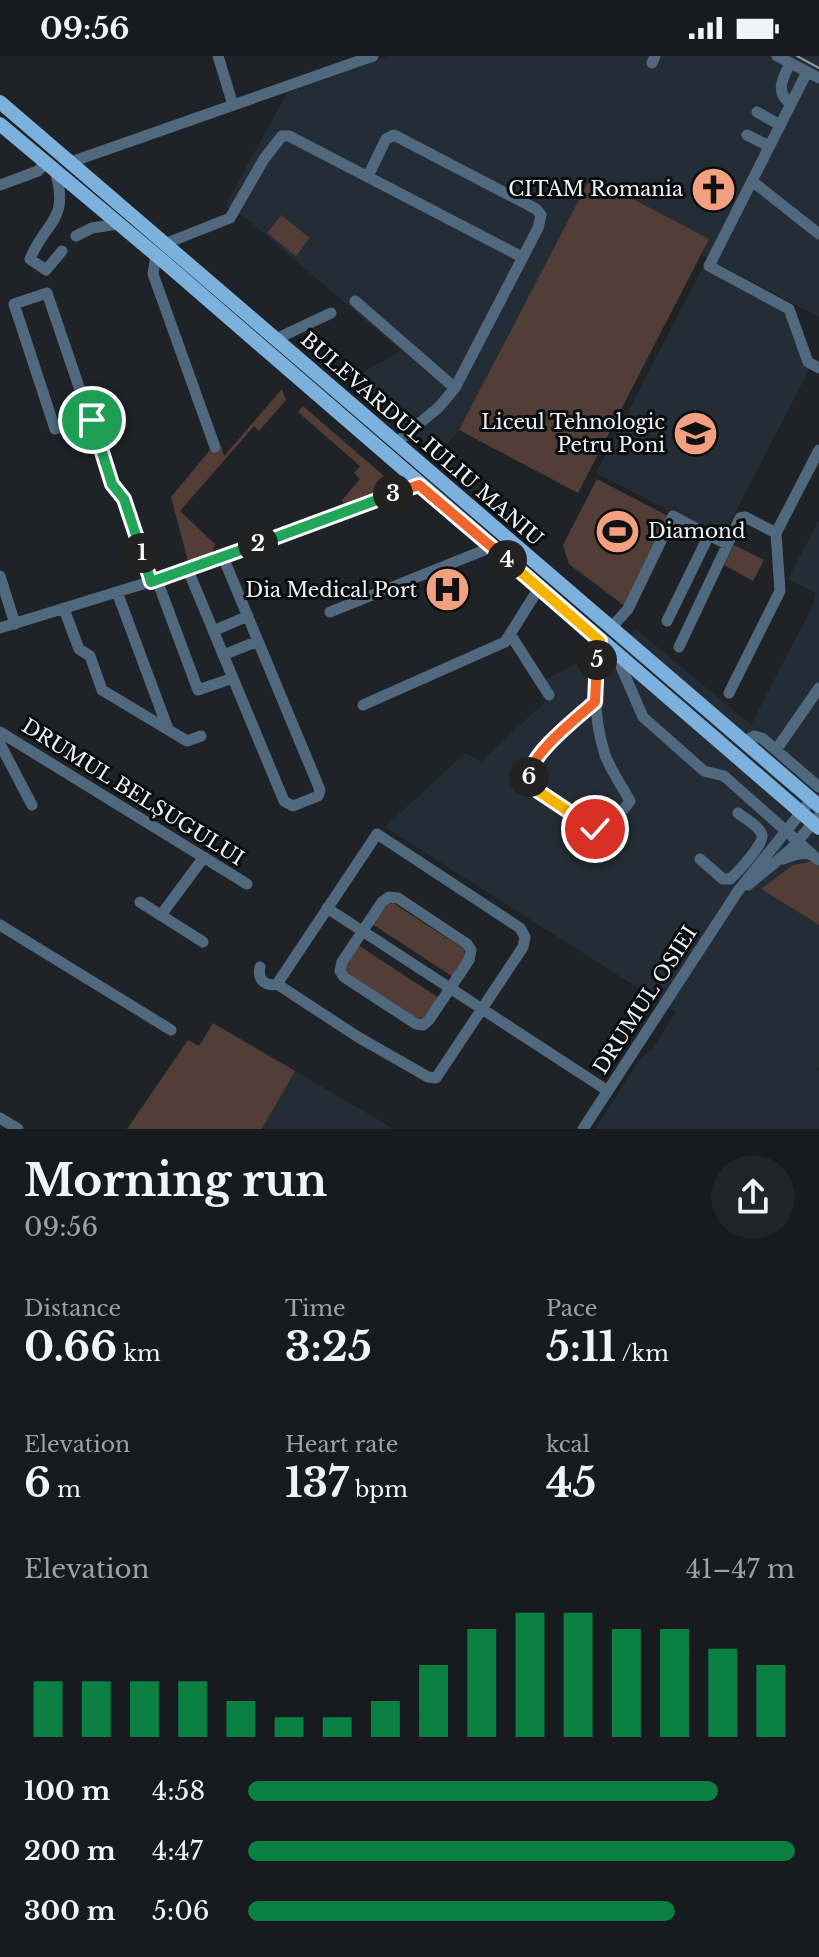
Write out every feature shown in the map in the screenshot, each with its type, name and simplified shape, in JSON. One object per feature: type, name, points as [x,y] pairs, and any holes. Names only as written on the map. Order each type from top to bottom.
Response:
[{"type":"main road","name":"BULEVARDUL IULIU MANIU","points":[[0,102],[744,742],[816,798]]},
{"type":"main road","name":"BULEVARDUL IULIU MANIU","points":[[0,124],[800,812],[817,822]]},
{"type":"main road","points":[[50,166],[56,149]]},
{"type":"main road","points":[[156,255],[167,243]]},
{"type":"main road","points":[[385,455],[396,443]]},
{"type":"main road","points":[[600,641],[611,628]]},
{"type":"street","points":[[218,56],[233,105]]},
{"type":"street","points":[[71,162],[373,56]]},
{"type":"street","points":[[777,56],[799,64],[819,78]]},
{"type":"street","points":[[799,64],[791,104],[709,266],[789,309],[808,362],[819,368]]},
{"type":"street","points":[[791,104],[780,89],[799,64]]},
{"type":"street","points":[[757,112],[780,125]]},
{"type":"street","points":[[368,176],[386,139],[394,135],[536,209],[541,215],[538,228],[455,388],[439,407],[396,443]]},
{"type":"street","points":[[747,135],[769,146]]},
{"type":"street","points":[[167,243],[226,221],[234,214],[264,159],[282,136],[289,136],[522,257]]},
{"type":"street","points":[[3,181],[50,166],[60,193],[60,208],[30,259],[46,270],[62,251]]},
{"type":"street","points":[[752,181],[819,234]]},
{"type":"street","points":[[76,236],[92,228],[118,224]]},
{"type":"street","points":[[156,255],[153,274],[215,447]]},
{"type":"street","points":[[90,417],[55,429],[14,304],[47,293],[90,417],[112,484],[124,499],[198,690],[233,678]]},
{"type":"street","points":[[355,301],[455,388]]},
{"type":"street","points":[[276,339],[331,313]]},
{"type":"street","points":[[729,693],[780,591],[776,533],[819,450]]},
{"type":"street","points":[[0,628],[188,570],[419,485]]},
{"type":"street","points":[[611,628],[628,609],[673,516],[726,544]]},
{"type":"street","points":[[679,647],[726,551],[726,544],[742,517],[776,533]]},
{"type":"street","points":[[667,621],[709,535]]},
{"type":"street","points":[[330,612],[492,547]]},
{"type":"street","points":[[188,570],[284,801],[293,806],[318,796],[320,790],[223,557]]},
{"type":"street","points":[[0,576],[15,624]]},
{"type":"street","points":[[363,705],[505,642],[539,588]]},
{"type":"street","points":[[117,592],[168,729]]},
{"type":"street","points":[[64,609],[79,649],[90,656],[102,690],[187,741],[201,736]]},
{"type":"street","points":[[213,631],[248,616]]},
{"type":"street","points":[[510,634],[549,695]]},
{"type":"street","points":[[223,655],[258,641]]},
{"type":"street","points":[[600,641],[594,677],[595,702],[606,756],[630,801],[624,809]]},
{"type":"street","points":[[616,654],[643,717],[704,771],[724,776],[816,857]]},
{"type":"street","points":[[776,750],[819,688]]},
{"type":"street","points":[[595,702],[548,745],[529,770],[529,785],[595,829]]},
{"type":"street","name":"DRUMUL BELȘUGULUI","points":[[0,732],[247,884]]},
{"type":"street","points":[[744,742],[751,737],[759,737],[776,750],[816,798]]},
{"type":"street","points":[[0,744],[32,805]]},
{"type":"street","name":"DRUMUL OSIEI","points":[[583,1129],[738,891],[800,812],[816,798]]},
{"type":"street","points":[[700,859],[725,880],[732,879],[762,837],[760,831],[738,813]]},
{"type":"street","name":"DRUMUL OSIEI","points":[[738,891],[778,860],[817,822]]},
{"type":"street","points":[[260,967],[259,978],[262,982],[277,984],[358,1037],[432,1079],[439,1076],[523,947],[524,932],[377,834],[277,984]]},
{"type":"street","points":[[778,860],[801,853],[816,857]]},
{"type":"street","points":[[161,915],[204,857]]},
{"type":"street","points":[[398,898],[469,946],[470,957],[450,988],[426,1023],[416,1024],[341,974],[342,962],[385,900],[398,898]]},
{"type":"street","points":[[140,902],[203,942]]},
{"type":"street","points":[[327,908],[608,1091]]},
{"type":"street","points":[[0,925],[171,1030]]},
{"type":"street","points":[[0,1118],[18,1129]]},
{"type":"shaded area","points":[[388,56],[819,56],[819,317],[701,255],[709,239],[459,430],[437,455],[350,379],[401,351],[245,217],[225,206],[287,93]]},
{"type":"shaded area","points":[[591,177],[709,239],[578,493],[459,430]]},
{"type":"shaded area","points":[[281,215],[310,238],[296,256],[267,233]]},
{"type":"shaded area","name":"Liceul Tehnologic Petru Poni","points":[[703,267],[787,311],[810,368],[722,538],[596,473]]},
{"type":"shaded area","points":[[282,389],[286,400],[259,431],[254,426],[180,511],[215,544],[212,553],[188,561],[171,497],[210,450],[222,447],[224,456]]},
{"type":"shaded area","points":[[303,406],[392,483],[391,486],[344,505],[342,500],[360,479],[354,473],[360,466],[298,412]]},
{"type":"shaded area","name":"Diamond","points":[[597,479],[672,518],[626,607],[569,564],[563,545]]},
{"type":"shaded area","points":[[819,520],[819,866],[813,861],[793,865],[761,889],[819,925],[819,1129],[595,1129],[640,1059],[654,1047],[676,1012],[385,827],[465,753],[481,762],[548,699],[538,684],[637,630],[751,725],[813,605],[816,593],[788,579]]},
{"type":"shaded area","points":[[734,545],[764,560],[753,581],[724,565]]},
{"type":"shaded area","points":[[813,861],[819,866],[819,925],[761,889],[793,865]]},
{"type":"shaded area","points":[[393,903],[464,949],[465,959],[453,977],[372,924],[388,904]]},
{"type":"shaded area","points":[[358,945],[439,998],[426,1017],[418,1019],[347,973],[346,965]]},
{"type":"shaded area","points":[[213,1023],[295,1071],[262,1129],[127,1129],[188,1040],[199,1046]]},
{"type":"shaded area","points":[[295,1071],[394,1129],[262,1129]]},
{"type":"tram line","points":[[797,56],[819,68]]},
{"type":"place","name":"CITAM Romania","points":[[714,189]]},
{"type":"place","name":"Liceul Tehnologic Petru Poni","points":[[696,433]]},
{"type":"place","name":"Diamond","points":[[617,531]]},
{"type":"place","name":"Dia Medical Port","points":[[448,590]]},
{"type":"route","points":[[92,420],[112,484],[124,499],[151,582],[419,485],[600,641],[595,667],[595,702],[548,745],[529,770],[529,785],[595,829]]}]
